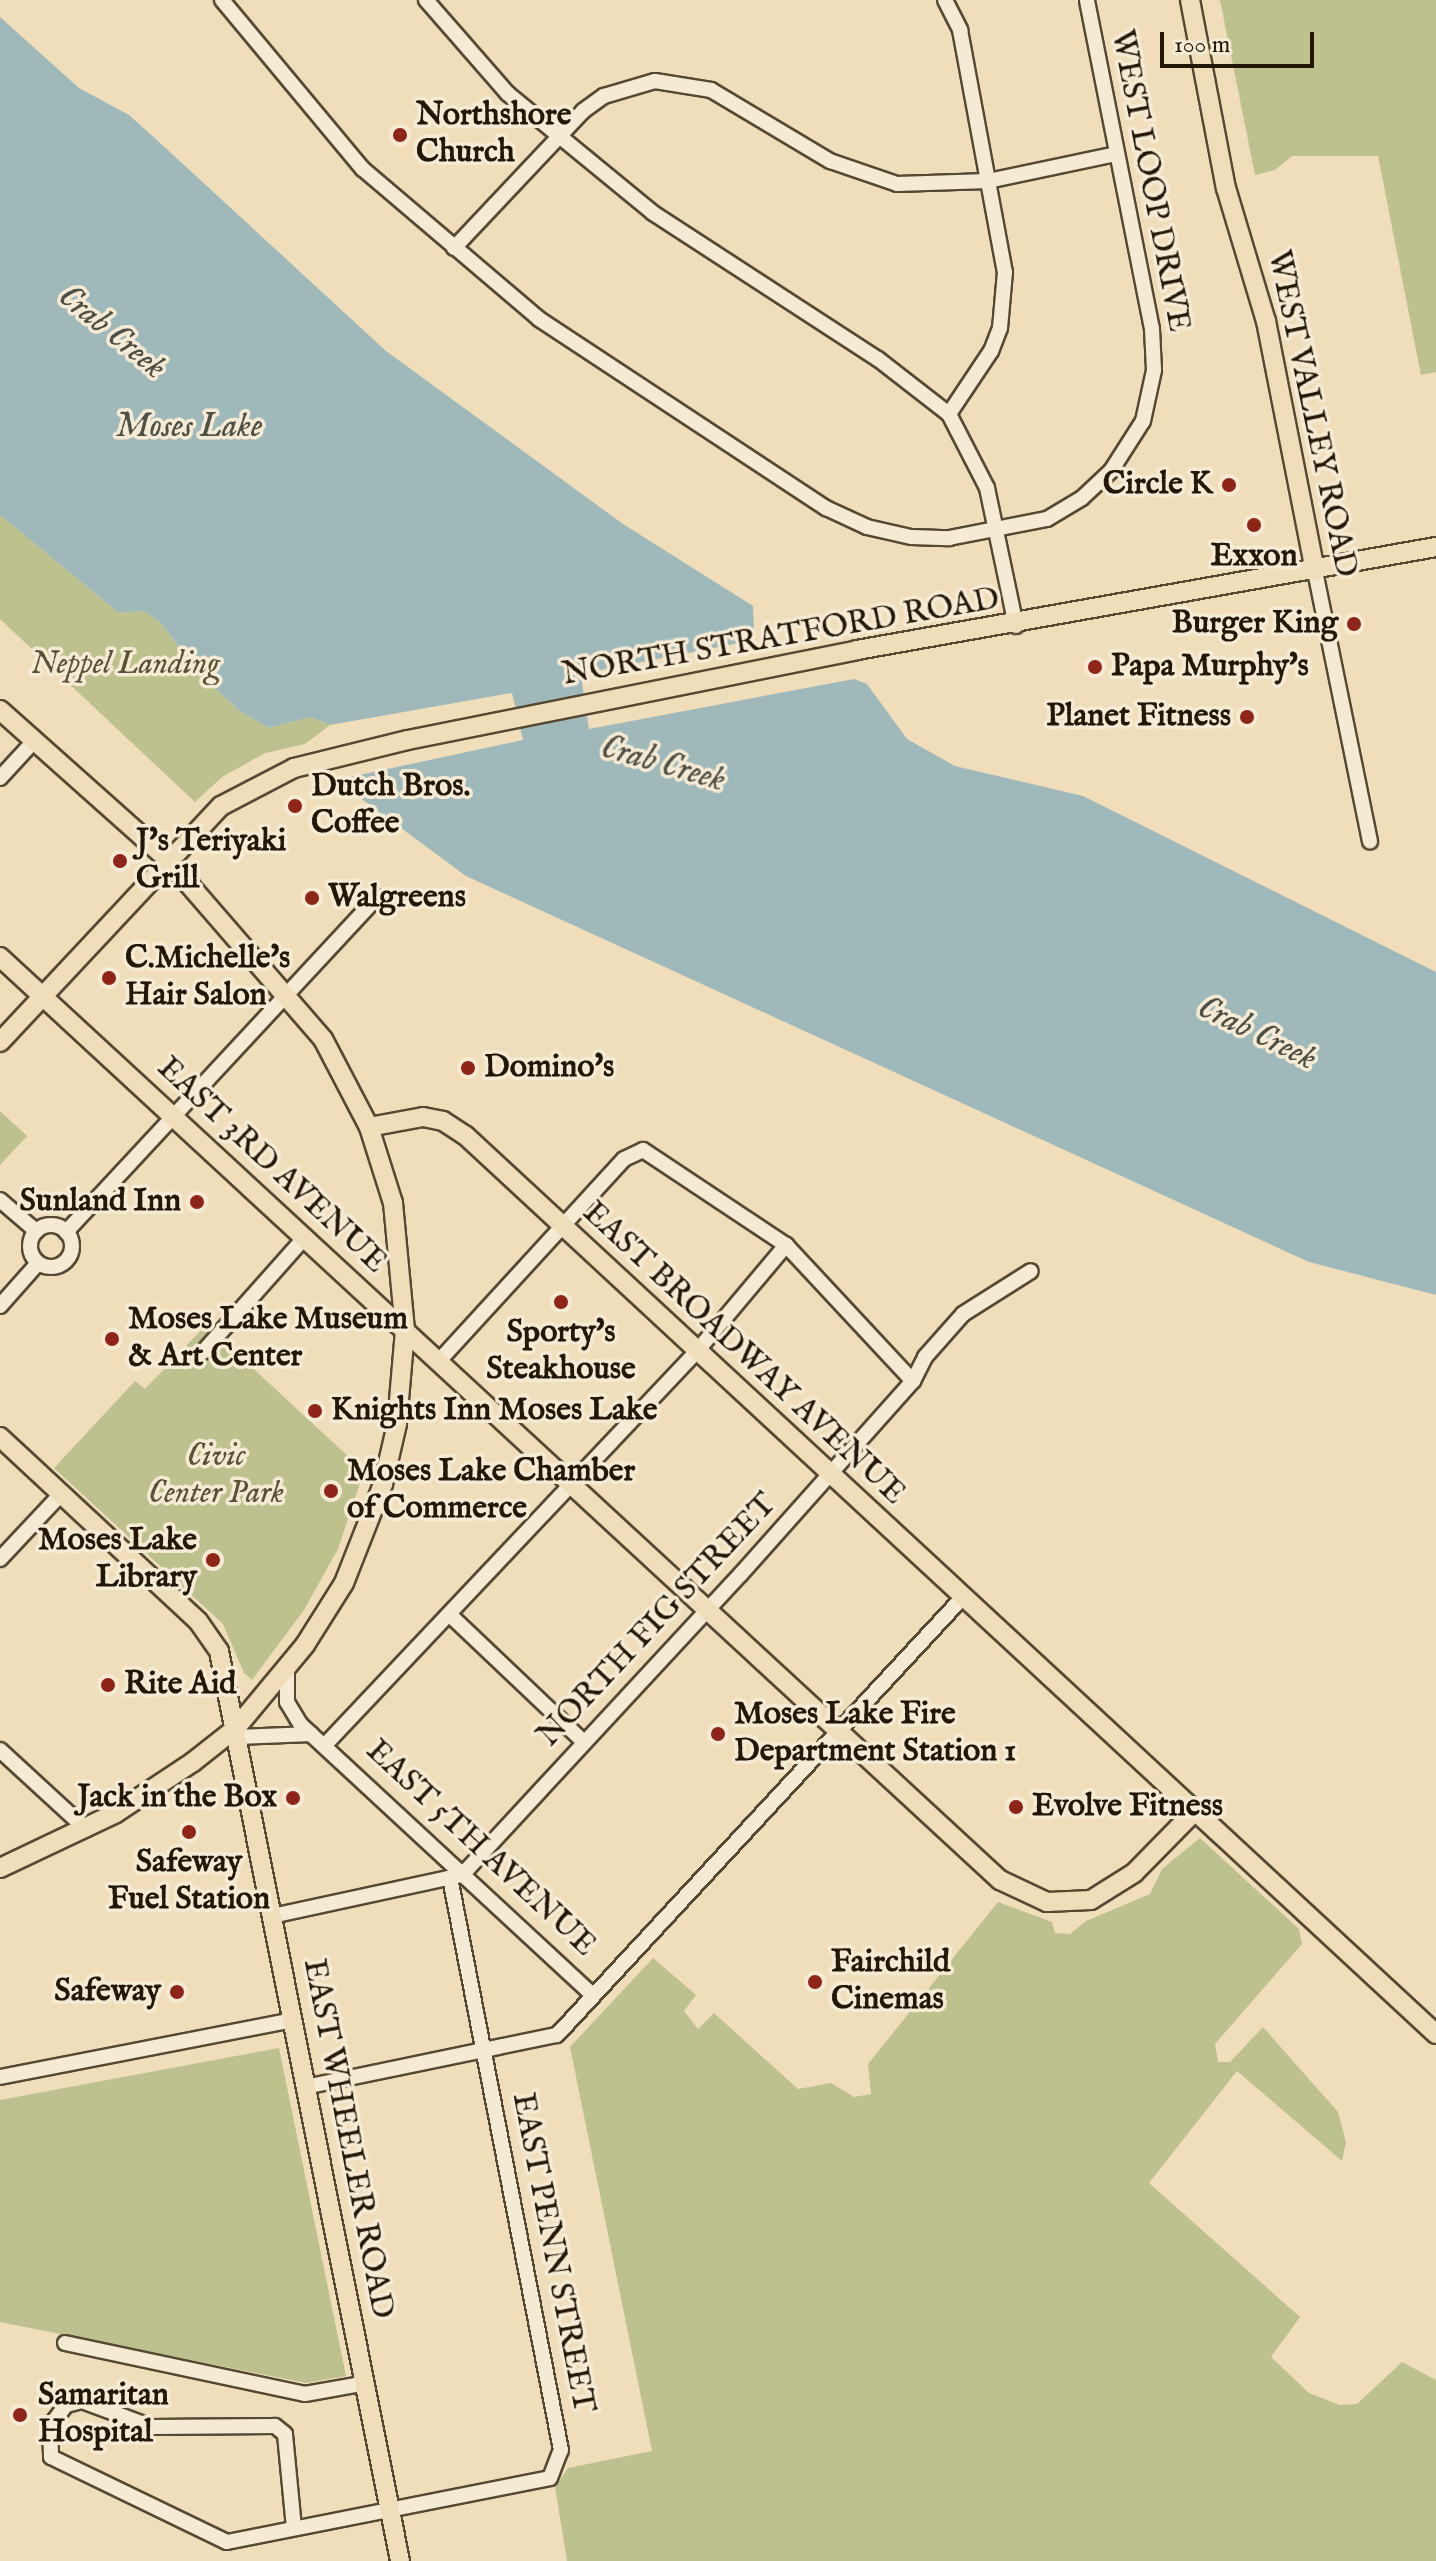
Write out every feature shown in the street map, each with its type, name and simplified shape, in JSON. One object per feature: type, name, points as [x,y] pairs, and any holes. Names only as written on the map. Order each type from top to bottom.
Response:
[{"type":"main road","name":"WEST VALLEY ROAD","points":[[1190,0],[1226,188],[1266,321],[1315,571]]},
{"type":"main road","name":"NORTH STRATFORD ROAD","points":[[0,1042],[167,859],[221,806],[294,768],[606,699],[857,650],[1016,626],[1436,547]]},
{"type":"main road","points":[[0,710],[167,859],[287,992],[341,1067],[369,1127],[396,1218],[405,1330],[395,1436],[363,1541],[325,1614],[288,1666],[237,1732],[145,1796],[86,1829],[0,1868]]},
{"type":"main road","name":"EAST 3RD AVENUE","points":[[0,957],[840,1729],[1000,1880],[1047,1902],[1070,1904],[1115,1889],[1194,1812]]},
{"type":"main road","name":"EAST BROADWAY AVENUE","points":[[369,1127],[405,1117],[443,1121],[466,1136],[1436,2034]]},
{"type":"main road","points":[[0,1437],[206,1629],[225,1668],[237,1732]]},
{"type":"main road","name":"EAST WHEELER ROAD","points":[[237,1732],[400,2561]]},
{"type":"street","name":"WEST LOOP DRIVE","points":[[222,0],[363,169],[539,319],[826,508],[867,527],[911,537],[999,532],[1047,519],[1082,498],[1111,471],[1143,421],[1154,370],[1152,329],[1087,0]]},
{"type":"street","points":[[426,0],[507,93],[653,213],[878,359],[949,414],[987,488],[999,532],[1016,626]]},
{"type":"street","points":[[945,0],[960,30],[1005,272],[1002,314],[991,351],[949,414]]},
{"type":"street","points":[[454,248],[560,135],[604,96],[655,81],[682,82],[711,90],[862,175],[911,185],[988,181],[1116,154]]},
{"type":"street","name":"WEST VALLEY ROAD","points":[[1315,571],[1370,841]]},
{"type":"street","points":[[0,778],[34,741]]},
{"type":"street","points":[[66,1232],[377,897]]},
{"type":"street","points":[[438,1362],[636,1150],[674,1168],[786,1245],[913,1381]]},
{"type":"street","points":[[0,1200],[36,1231]]},
{"type":"street","points":[[55,1226],[66,1232],[72,1243],[67,1261],[50,1268],[38,1263],[30,1248],[36,1231],[55,1226]]},
{"type":"street","points":[[203,1352],[305,1237]]},
{"type":"street","points":[[325,1745],[451,1616],[698,1350],[786,1245]]},
{"type":"street","points":[[0,1306],[38,1263]]},
{"type":"street","name":"NORTH FIG STREET","points":[[456,1876],[708,1609],[830,1474],[913,1381],[925,1357],[963,1314],[1031,1271]]},
{"type":"street","points":[[0,1559],[61,1494]]},
{"type":"street","points":[[305,2087],[484,2053],[557,2035],[963,1597]]},
{"type":"street","points":[[451,1616],[584,1742]]},
{"type":"street","name":"EAST 5TH AVENUE","points":[[288,1666],[287,1702],[311,1734],[456,1876],[593,1995]]},
{"type":"street","points":[[237,1732],[311,1734]]},
{"type":"street","points":[[0,1750],[86,1829]]},
{"type":"street","points":[[272,1916],[456,1876]]},
{"type":"street","name":"EAST PENN STREET","points":[[390,2508],[550,2478],[561,2450],[484,2053],[456,1876]]},
{"type":"street","points":[[0,2077],[293,2020]]},
{"type":"street","points":[[65,2343],[305,2394],[366,2383]]},
{"type":"street","points":[[294,2528],[285,2434],[275,2426],[152,2427],[82,2401],[66,2405],[50,2426],[51,2457],[227,2542],[390,2508]]},
{"type":"green space","points":[[1220,0],[1436,0],[1436,372],[1421,375],[1378,156],[1292,156],[1275,170],[1255,175]]},
{"type":"green space","name":"Neppel Landing","points":[[0,515],[119,613],[144,611],[160,622],[199,674],[241,712],[269,728],[310,717],[330,725],[305,744],[265,753],[222,777],[195,802],[0,619]]},
{"type":"green space","points":[[0,1111],[27,1136],[0,1165]]},
{"type":"green space","name":"Civic Center Park","points":[[206,1325],[364,1471],[338,1549],[304,1610],[252,1680],[244,1673],[223,1624],[54,1468],[135,1381],[145,1389]]},
{"type":"green space","points":[[1200,1838],[1299,1929],[1302,1944],[1215,2044],[1218,2062],[1230,2062],[1263,2027],[1338,2112],[1346,2142],[1342,2161],[1237,2071],[1149,2183],[1300,2317],[1271,2357],[1309,2393],[1340,2405],[1357,2404],[1402,2362],[1436,2380],[1436,2561],[567,2561],[555,2487],[568,2468],[652,2451],[570,2047],[653,1958],[696,1995],[684,2011],[698,2029],[714,2013],[798,2089],[831,2083],[854,2097],[871,2094],[868,2064],[998,1902],[1052,1922],[1055,1933],[1070,1934],[1086,1921],[1150,1894],[1162,1869]]},
{"type":"green space","points":[[279,2048],[346,2376],[306,2383],[0,2322],[0,2100]]},
{"type":"water","name":"Moses Lake","points":[[0,17],[79,88],[129,115],[386,351],[623,524],[753,606],[754,634],[744,642],[586,673],[582,683],[589,729],[854,679],[867,684],[907,739],[955,766],[1083,796],[1436,972],[1436,1295],[1309,1262],[466,876],[336,780],[523,740],[512,693],[330,725],[310,717],[269,728],[241,712],[199,674],[160,622],[144,611],[119,613],[0,515]]},
{"type":"place","name":"Northshore Church","points":[[400,135]]},
{"type":"place","name":"Circle K","points":[[1229,485]]},
{"type":"place","name":"Exxon","points":[[1254,525]]},
{"type":"place","name":"Burger King","points":[[1354,624]]},
{"type":"place","name":"Papa Murphy's","points":[[1095,667]]},
{"type":"place","name":"Planet Fitness","points":[[1247,717]]},
{"type":"place","name":"Dutch Bros. Coffee","points":[[295,806]]},
{"type":"place","name":"J's Teriyaki Grill","points":[[120,861]]},
{"type":"place","name":"Walgreens","points":[[312,898]]},
{"type":"place","name":"C.Michelle's Hair Salon","points":[[109,978]]},
{"type":"place","name":"Domino's","points":[[468,1068]]},
{"type":"place","name":"Sunland Inn","points":[[197,1202]]},
{"type":"place","name":"Sporty's Steakhouse","points":[[561,1302]]},
{"type":"place","name":"Moses Lake Museum & Art Center","points":[[112,1339]]},
{"type":"place","name":"Knights Inn Moses Lake","points":[[315,1411]]},
{"type":"place","name":"Moses Lake Chamber of Commerce","points":[[331,1491]]},
{"type":"place","name":"Moses Lake Library","points":[[213,1560]]},
{"type":"place","name":"Rite Aid","points":[[108,1685]]},
{"type":"place","name":"Moses Lake Fire Department Station 1","points":[[718,1734]]},
{"type":"place","name":"Jack in the Box","points":[[293,1798]]},
{"type":"place","name":"Evolve Fitness","points":[[1016,1807]]},
{"type":"place","name":"Safeway Fuel Station","points":[[189,1832]]},
{"type":"place","name":"Fairchild Cinemas","points":[[815,1982]]},
{"type":"place","name":"Safeway","points":[[177,1992]]},
{"type":"place","name":"Samaritan Hospital","points":[[20,2415]]},
{"type":"water label","name":"Crab Creek","points":[[112,332]]},
{"type":"water label","name":"Crab Creek","points":[[663,764]]},
{"type":"water label","name":"Crab Creek","points":[[1257,1033]]}]
